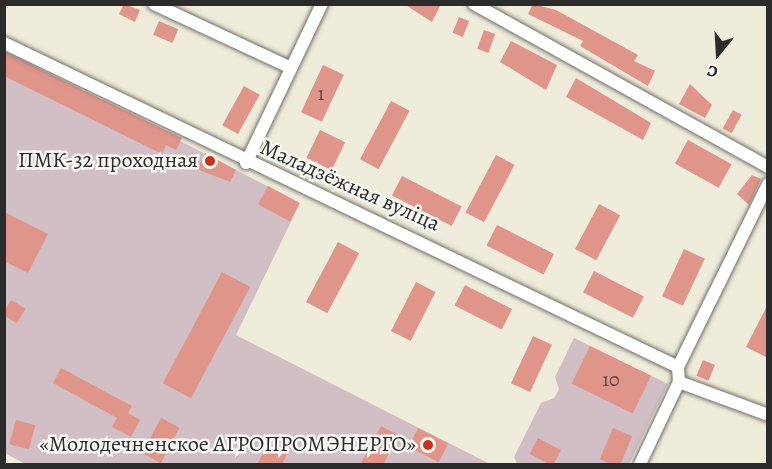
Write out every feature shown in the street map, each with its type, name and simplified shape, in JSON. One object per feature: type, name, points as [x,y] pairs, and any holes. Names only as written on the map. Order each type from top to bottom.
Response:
[{"type":"street","points":[[154,4],[291,68]]},
{"type":"street","points":[[246,163],[322,4]]},
{"type":"street","points":[[474,4],[768,167]]},
{"type":"street","name":"Маладзёжная вуліца","points":[[4,43],[246,163],[393,227],[678,367]]},
{"type":"street","points":[[640,465],[680,382],[678,367],[768,184]]},
{"type":"street","points":[[680,382],[768,415]]},
{"type":"shaded area","points":[[4,50],[300,203],[236,335],[490,464],[25,464],[5,453]]},
{"type":"shaded area","points":[[574,338],[668,384],[629,464],[517,464],[514,457],[541,403],[554,398],[559,389],[555,377]]},
{"type":"building","points":[[124,4],[140,10],[135,22],[119,14]]},
{"type":"building","points":[[404,4],[441,4],[432,22]]},
{"type":"building","points":[[533,4],[556,10],[638,55],[634,61],[655,71],[648,86],[580,46],[583,41],[528,14]]},
{"type":"building","points":[[459,17],[469,21],[463,37],[453,33]]},
{"type":"building","points":[[159,21],[178,29],[172,43],[153,35]]},
{"type":"building","points":[[484,30],[495,34],[488,53],[477,49]]},
{"type":"building","points":[[511,41],[557,65],[546,90],[500,62]]},
{"type":"building","points":[[4,52],[182,138],[176,150],[166,145],[162,154],[4,76]]},
{"type":"building","points":[[323,65],[344,75],[322,122],[301,112]]},
{"type":"building","points":[[576,78],[651,123],[643,140],[566,97]]},
{"type":"building","points":[[690,84],[712,105],[705,118],[679,104]]},
{"type":"building","points":[[244,86],[260,95],[238,134],[222,125]]},
{"type":"building","points":[[391,101],[410,111],[379,169],[360,159]]},
{"type":"building","points":[[733,110],[742,115],[732,133],[723,128]]},
{"type":"building","points":[[320,130],[345,142],[332,170],[306,158]]},
{"type":"building","points":[[688,140],[732,164],[719,188],[675,164]]},
{"type":"building","name":"ПМК-32 проходная","points":[[205,153],[236,170],[230,182],[197,169]]},
{"type":"building","points":[[496,155],[515,165],[484,222],[465,212]]},
{"type":"building","points":[[752,175],[761,179],[749,205],[737,194]]},
{"type":"building","points":[[402,176],[462,206],[452,226],[392,196]]},
{"type":"building","points":[[268,186],[300,203],[290,221],[258,205]]},
{"type":"building","points":[[599,204],[620,215],[596,260],[575,249]]},
{"type":"building","points":[[4,212],[48,234],[28,273],[4,261]]},
{"type":"building","points":[[497,225],[554,254],[544,275],[487,245]]},
{"type":"building","points":[[338,242],[359,253],[327,313],[306,302]]},
{"type":"building","points":[[684,249],[705,259],[683,306],[662,296]]},
{"type":"building","points":[[594,271],[644,296],[633,318],[583,292]]},
{"type":"building","points":[[222,272],[250,287],[191,398],[163,383]]},
{"type":"building","points":[[416,282],[436,292],[411,341],[391,331]]},
{"type":"building","points":[[465,285],[512,309],[502,330],[455,305]]},
{"type":"building","points":[[11,300],[26,309],[17,323],[4,316]]},
{"type":"building","points":[[768,304],[768,358],[746,347]]},
{"type":"building","points":[[533,336],[552,345],[530,392],[511,383]]},
{"type":"building","points":[[590,346],[651,376],[633,414],[572,384]]},
{"type":"building","points":[[703,360],[715,365],[708,381],[696,376]]},
{"type":"building","points":[[61,368],[132,406],[128,413],[140,420],[131,437],[112,427],[117,418],[53,383]]},
{"type":"building","points":[[161,418],[180,428],[161,463],[142,453]]},
{"type":"building","points":[[16,420],[35,425],[29,449],[10,444]]},
{"type":"building","points":[[381,426],[398,435],[383,465],[360,465]]},
{"type":"building","name":"«Молодечненское АГРОПРОМЭНЕРГО»","points":[[418,428],[448,443],[439,462],[408,447]]},
{"type":"building","points":[[613,428],[632,436],[621,464],[611,464],[600,459]]},
{"type":"building","points":[[538,438],[561,450],[554,464],[549,464],[530,454]]},
{"type":"building","points":[[267,444],[287,454],[282,465],[257,465]]},
{"type":"place","name":"ПМК-32 проходная","points":[[210,161]]},
{"type":"place","name":"«Молодечненское АГРОПРОМЭНЕРГО»","points":[[428,445]]}]
